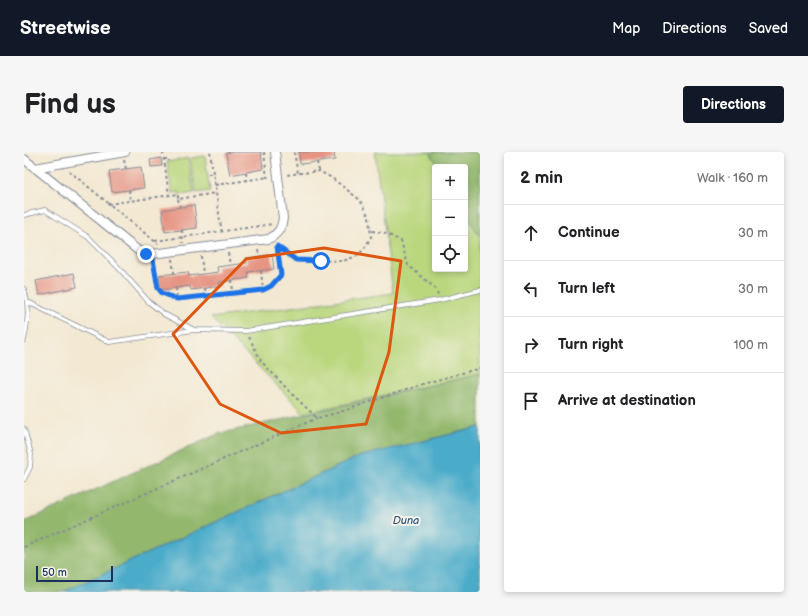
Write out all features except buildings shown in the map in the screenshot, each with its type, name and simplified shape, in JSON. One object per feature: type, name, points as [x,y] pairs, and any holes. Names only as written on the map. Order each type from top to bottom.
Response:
[{"type":"street","points":[[35,168],[125,152]]},
{"type":"street","points":[[24,159],[140,252],[152,254],[269,239],[279,231],[283,218],[275,152]]},
{"type":"lane","points":[[24,215],[45,210],[88,237],[118,267],[148,302],[164,314],[194,330]]},
{"type":"lane","points":[[24,288],[28,302],[29,316],[24,340]]},
{"type":"lane","points":[[28,302],[109,342],[194,330],[246,331],[440,300],[480,290]]},
{"type":"lane","points":[[24,429],[31,454],[30,467],[24,479]]},
{"type":"path","points":[[163,152],[169,196]]},
{"type":"path","points":[[210,152],[222,232],[230,265]]},
{"type":"path","points":[[264,152],[267,178]]},
{"type":"path","points":[[294,152],[298,174]]},
{"type":"path","points":[[164,160],[169,159],[169,161]]},
{"type":"path","points":[[317,162],[319,171]]},
{"type":"path","points":[[60,164],[153,241],[275,224]]},
{"type":"path","points":[[152,254],[158,288],[162,293],[177,299],[263,290],[271,286],[281,275],[277,246],[296,260],[342,260],[357,256],[364,249],[371,237],[372,231],[369,217],[360,200],[332,178],[319,171],[215,184]]},
{"type":"path","points":[[246,172],[247,180]]},
{"type":"path","points":[[208,174],[213,173]]},
{"type":"path","points":[[129,190],[130,201]]},
{"type":"path","points":[[178,199],[216,193]]},
{"type":"path","points":[[108,204],[178,194],[180,207]]},
{"type":"path","points":[[182,230],[182,238]]},
{"type":"path","points":[[372,231],[385,233],[401,242],[408,265],[436,289],[440,300]]},
{"type":"path","points":[[200,248],[203,274]]},
{"type":"path","points":[[171,252],[174,273]]},
{"type":"path","points":[[261,271],[263,290]]},
{"type":"path","points":[[232,280],[233,293]]},
{"type":"path","points":[[176,288],[177,299]]},
{"type":"path","points":[[205,288],[206,296]]},
{"type":"path","points":[[246,331],[261,361],[317,418]]},
{"type":"path","points":[[24,547],[317,418],[340,412],[423,384],[480,368]]},
{"type":"highlighted area","points":[[324,248],[401,261],[389,352],[366,424],[281,433],[220,404],[173,334],[246,259]]},
{"type":"green space","points":[[375,152],[430,152],[437,164],[432,164],[432,272],[468,272],[468,216],[478,234],[480,234],[480,374],[304,413],[211,318],[393,293]]},
{"type":"green space","points":[[430,152],[480,152],[480,234],[478,234],[468,216],[468,164],[437,164]]},
{"type":"green space","points":[[205,156],[210,191],[196,193],[190,158]]},
{"type":"green space","points":[[188,158],[194,193],[180,195],[179,192],[172,193],[167,162]]},
{"type":"green space","points":[[480,374],[480,427],[358,457],[63,592],[24,592],[24,522],[218,434]]},
{"type":"water","name":"Duna","points":[[480,427],[480,592],[63,592],[358,457]]},
{"type":"route","points":[[146,254],[152,254],[158,288],[162,293],[177,299],[263,290],[271,286],[281,275],[277,246],[296,260],[321,261]]}]
